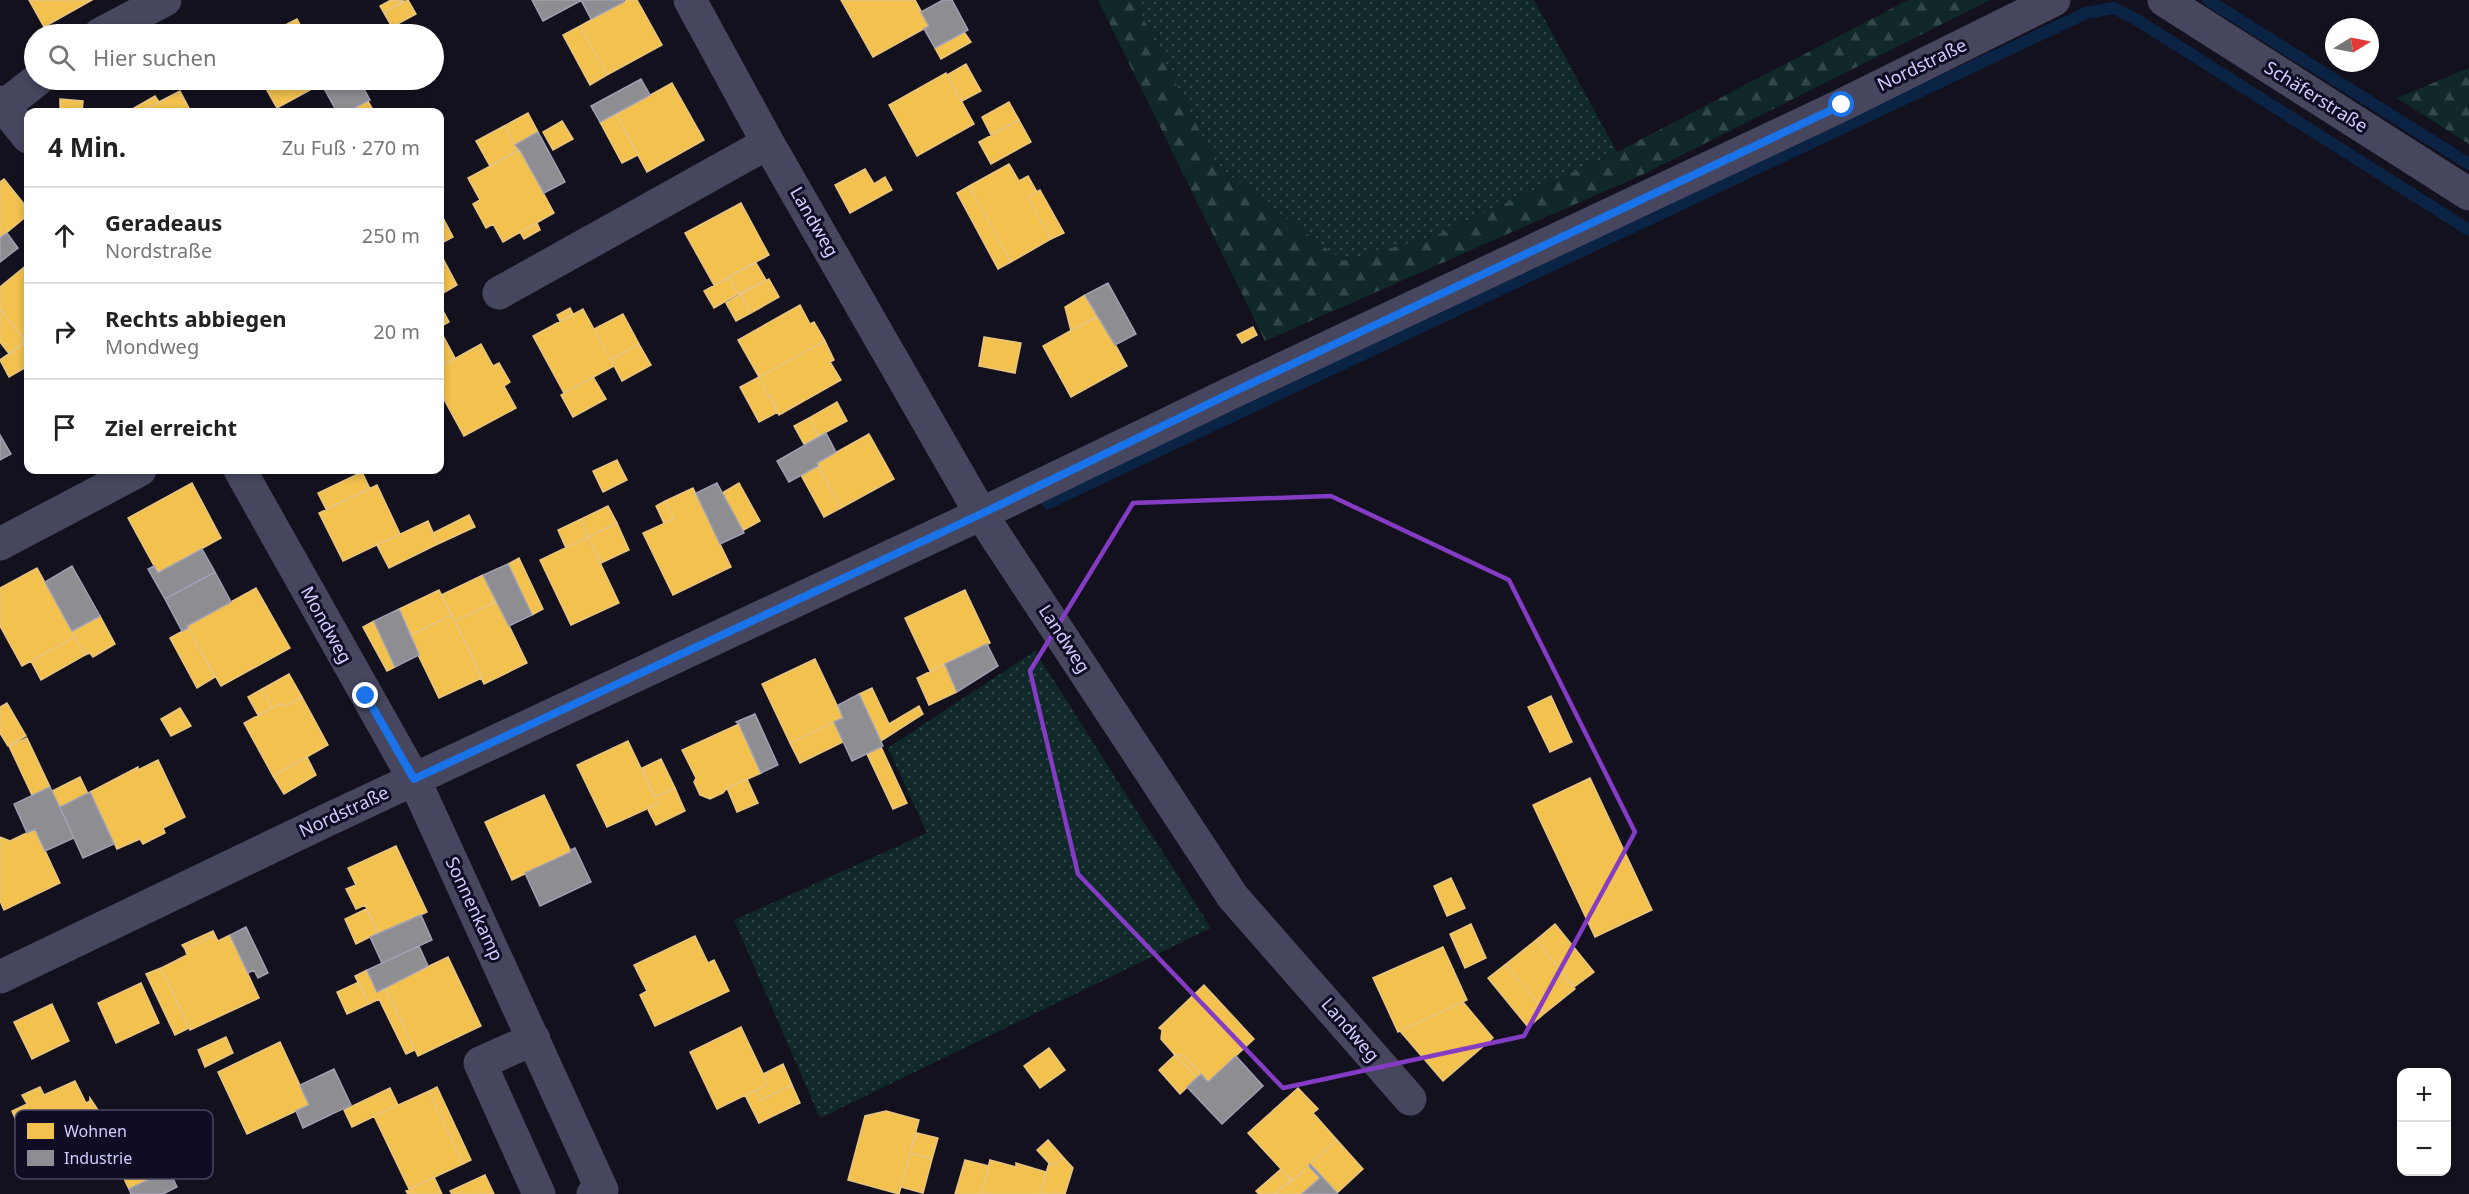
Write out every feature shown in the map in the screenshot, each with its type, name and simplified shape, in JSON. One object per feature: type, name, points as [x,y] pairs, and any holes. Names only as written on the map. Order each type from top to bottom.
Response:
[{"type":"street","points":[[119,24],[165,0]]},
{"type":"street","name":"Landweg","points":[[690,0],[768,143],[981,514],[1233,897],[1410,1099]]},
{"type":"street","name":"Nordstraße","points":[[0,977],[414,779],[981,514],[1233,392],[1842,105],[2054,0]]},
{"type":"street","name":"Schäferstraße","points":[[2164,0],[2469,194]]},
{"type":"street","points":[[24,89],[2,105],[24,132]]},
{"type":"street","points":[[499,292],[768,143]]},
{"type":"street","points":[[0,544],[132,474]]},
{"type":"street","name":"Mondweg","points":[[242,474],[414,779]]},
{"type":"street","name":"Sonnenkamp","points":[[414,779],[602,1190],[593,1194]]},
{"type":"street","points":[[534,1039],[480,1063],[539,1194]]},
{"type":"highlighted area","points":[[1331,496],[1509,580],[1635,832],[1524,1036],[1283,1088],[1078,874],[1030,671],[1133,503]]},
{"type":"green space","points":[[1098,0],[1134,0],[1217,166],[1343,261],[1432,237],[1617,152],[1908,0],[1990,0],[1648,172],[1265,341]]},
{"type":"green space","points":[[1134,0],[1534,0],[1617,152],[1432,237],[1343,261],[1217,166]]},
{"type":"green space","points":[[2469,68],[2469,144],[2397,98]]},
{"type":"green space","points":[[1035,651],[1211,928],[820,1118],[734,920],[927,833],[888,748]]},
{"type":"building: Wohnen","points":[[29,0],[92,0],[49,24],[42,24]]},
{"type":"building: Wohnen","points":[[391,0],[404,1],[384,13],[380,6]]},
{"type":"building: Wohnen","points":[[408,0],[416,14],[398,24],[390,24],[384,13]]},
{"type":"building: Wohnen","points":[[627,0],[637,0],[662,45],[607,75],[580,26]]},
{"type":"building: Wohnen","points":[[841,0],[915,0],[929,26],[873,57]]},
{"type":"building: Wohnen","points":[[297,19],[300,24],[287,24]]},
{"type":"building: Wohnen","points":[[580,26],[607,75],[590,85],[563,35]]},
{"type":"building: Wohnen","points":[[964,32],[971,42],[941,59],[935,48]]},
{"type":"building: Wohnen","points":[[966,64],[981,91],[962,101],[947,75]]},
{"type":"building: Wohnen","points":[[946,73],[974,124],[917,156],[889,105]]},
{"type":"building: Wohnen","points":[[672,83],[704,140],[647,172],[616,114]]},
{"type":"building: Wohnen","points":[[267,90],[310,90],[277,108]]},
{"type":"building: Wohnen","points":[[180,91],[189,108],[148,108]]},
{"type":"building: Wohnen","points":[[155,96],[159,102],[148,108],[134,108]]},
{"type":"building: Wohnen","points":[[60,99],[83,101],[82,108],[60,108]]},
{"type":"building: Wohnen","points":[[368,101],[372,108],[354,108]]},
{"type":"building: Wohnen","points":[[1009,102],[1019,120],[991,135],[982,117]]},
{"type":"building: Wohnen","points":[[528,113],[538,132],[515,145],[504,126]]},
{"type":"building: Wohnen","points":[[616,114],[638,155],[622,163],[600,122]]},
{"type":"building: Wohnen","points":[[1019,120],[1031,142],[991,164],[979,142]]},
{"type":"building: Wohnen","points":[[562,121],[573,139],[553,150],[543,132]]},
{"type":"building: Wohnen","points":[[504,126],[518,150],[490,166],[476,141]]},
{"type":"building: Wohnen","points":[[520,150],[554,213],[503,242],[493,224],[486,228],[473,204],[480,200],[468,178]]},
{"type":"building: Wohnen","points":[[1009,164],[1019,181],[1028,176],[1037,192],[1028,197],[1051,239],[1011,262],[969,186]]},
{"type":"building: Wohnen","points":[[865,169],[874,184],[885,177],[892,190],[850,213],[835,185]]},
{"type":"building: Wohnen","points":[[4,179],[24,204],[24,218],[0,238],[0,182]]},
{"type":"building: Wohnen","points":[[969,186],[1011,262],[998,269],[957,193]]},
{"type":"building: Wohnen","points":[[1040,190],[1064,233],[1051,239],[1028,197]]},
{"type":"building: Wohnen","points":[[741,203],[769,255],[714,285],[685,233]]},
{"type":"building: Wohnen","points":[[444,220],[453,237],[444,242]]},
{"type":"building: Wohnen","points":[[537,223],[540,230],[524,239],[520,232]]},
{"type":"building: Wohnen","points":[[444,261],[457,285],[444,293]]},
{"type":"building: Wohnen","points":[[756,263],[766,280],[738,294],[729,277]]},
{"type":"building: Wohnen","points":[[24,267],[24,339],[0,309],[0,287]]},
{"type":"building: Wohnen","points":[[729,277],[738,294],[714,308],[704,291]]},
{"type":"building: Wohnen","points":[[769,279],[779,297],[751,313],[741,294]]},
{"type":"building: Wohnen","points":[[741,294],[751,313],[736,321],[726,303]]},
{"type":"building: Wohnen","points":[[1085,295],[1097,317],[1071,331],[1065,307]]},
{"type":"building: Wohnen","points":[[800,305],[810,324],[814,322],[825,341],[759,377],[738,340]]},
{"type":"building: Wohnen","points":[[570,308],[573,314],[560,321],[557,315]]},
{"type":"building: Wohnen","points":[[0,309],[24,339],[24,344],[10,355],[0,342]]},
{"type":"building: Wohnen","points":[[583,309],[614,366],[564,393],[533,336]]},
{"type":"building: Wohnen","points":[[444,313],[449,322],[444,325]]},
{"type":"building: Wohnen","points":[[623,314],[639,344],[611,360],[594,329]]},
{"type":"building: Wohnen","points":[[1099,315],[1127,366],[1071,397],[1043,346]]},
{"type":"building: Wohnen","points":[[1253,327],[1257,335],[1242,343],[1237,335]]},
{"type":"building: Wohnen","points":[[444,337],[455,358],[444,365]]},
{"type":"building: Wohnen","points":[[984,337],[1021,343],[1015,373],[979,366]]},
{"type":"building: Wohnen","points":[[825,341],[834,360],[830,362],[841,380],[779,415],[759,377]]},
{"type":"building: Wohnen","points":[[24,343],[24,368],[9,377],[0,360]]},
{"type":"building: Wohnen","points":[[481,344],[493,366],[499,363],[510,382],[504,386],[516,408],[464,436],[444,399],[444,365]]},
{"type":"building: Wohnen","points":[[639,344],[651,365],[622,381],[611,360]]},
{"type":"building: Wohnen","points":[[593,377],[606,399],[573,417],[561,395]]},
{"type":"building: Wohnen","points":[[759,377],[778,412],[759,422],[740,387]]},
{"type":"building: Wohnen","points":[[837,402],[847,421],[819,436],[809,418]]},
{"type":"building: Wohnen","points":[[809,418],[819,436],[804,444],[794,426]]},
{"type":"building: Wohnen","points":[[869,434],[894,479],[841,508],[817,463]]},
{"type":"building: Wohnen","points":[[617,460],[627,480],[603,492],[593,471]]},
{"type":"building: Wohnen","points":[[818,466],[841,508],[824,517],[801,475]]},
{"type":"building: Wohnen","points":[[358,474],[363,474],[370,489],[326,509],[318,493]]},
{"type":"building: Wohnen","points":[[192,483],[221,538],[158,573],[128,518]]},
{"type":"building: Wohnen","points":[[739,483],[760,521],[742,531],[722,493]]},
{"type":"building: Wohnen","points":[[377,485],[400,534],[343,561],[319,513]]},
{"type":"building: Wohnen","points":[[693,488],[731,567],[673,595],[643,533],[674,519],[665,501]]},
{"type":"building: Wohnen","points":[[665,501],[674,519],[664,523],[656,506]]},
{"type":"building: Wohnen","points":[[608,506],[617,523],[588,537],[581,519]]},
{"type":"building: Wohnen","points":[[469,515],[475,527],[438,544],[433,533]]},
{"type":"building: Wohnen","points":[[581,519],[588,537],[566,548],[558,530]]},
{"type":"building: Wohnen","points":[[428,521],[438,544],[389,568],[377,545]]},
{"type":"building: Wohnen","points":[[617,523],[629,550],[601,563],[588,537]]},
{"type":"building: Wohnen","points":[[588,537],[619,603],[571,625],[540,560]]},
{"type":"building: Wohnen","points":[[519,558],[543,609],[532,615],[508,564]]},
{"type":"building: Wohnen","points":[[37,568],[75,637],[22,666],[0,626],[0,588]]},
{"type":"building: Wohnen","points":[[483,575],[496,602],[455,621],[441,595]]},
{"type":"building: Wohnen","points":[[256,588],[290,648],[221,686],[187,626]]},
{"type":"building: Wohnen","points":[[439,590],[452,615],[411,635],[399,609]]},
{"type":"building: Wohnen","points":[[965,590],[990,643],[930,671],[905,618]]},
{"type":"building: Wohnen","points":[[497,601],[527,663],[484,684],[455,621]]},
{"type":"building: Wohnen","points":[[452,615],[482,678],[439,698],[409,636]]},
{"type":"building: Wohnen","points":[[100,616],[115,644],[93,657],[90,653],[85,655],[72,631]]},
{"type":"building: Wohnen","points":[[374,621],[395,667],[387,671],[363,627]]},
{"type":"building: Wohnen","points":[[188,628],[215,677],[197,688],[170,638]]},
{"type":"building: Wohnen","points":[[75,637],[85,655],[41,680],[31,661]]},
{"type":"building: Wohnen","points":[[815,659],[843,718],[790,743],[762,684]]},
{"type":"building: Wohnen","points":[[945,664],[957,692],[929,705],[917,678]]},
{"type":"building: Wohnen","points":[[289,674],[302,697],[284,707],[282,703],[272,708],[262,689]]},
{"type":"building: Wohnen","points":[[872,688],[889,724],[919,706],[923,714],[881,741],[859,694]]},
{"type":"building: Wohnen","points":[[262,689],[272,708],[258,715],[248,697]]},
{"type":"building: Wohnen","points":[[1551,696],[1572,742],[1550,752],[1528,707]]},
{"type":"building: Wohnen","points":[[302,697],[328,745],[273,776],[244,723],[282,703],[284,707]]},
{"type":"building: Wohnen","points":[[7,703],[26,736],[8,746],[0,733],[0,707]]},
{"type":"building: Wohnen","points":[[180,708],[191,726],[171,736],[161,719]]},
{"type":"building: Wohnen","points":[[834,722],[843,742],[800,763],[790,743]]},
{"type":"building: Wohnen","points":[[739,724],[761,773],[727,788],[723,793],[710,799],[700,795],[694,782],[696,778],[682,750]]},
{"type":"building: Wohnen","points":[[27,738],[50,787],[32,795],[9,746]]},
{"type":"building: Wohnen","points":[[628,741],[658,804],[607,827],[577,765]]},
{"type":"building: Wohnen","points":[[881,747],[907,803],[893,809],[867,754]]},
{"type":"building: Wohnen","points":[[307,757],[316,775],[284,794],[273,776]]},
{"type":"building: Wohnen","points":[[661,759],[675,788],[655,797],[642,768]]},
{"type":"building: Wohnen","points":[[158,760],[185,817],[163,828],[165,833],[143,844],[140,839],[117,849],[90,792],[138,767],[138,770]]},
{"type":"building: Wohnen","points":[[80,777],[88,794],[59,807],[52,791]]},
{"type":"building: Wohnen","points":[[1590,778],[1652,910],[1595,937],[1533,805]]},
{"type":"building: Wohnen","points":[[747,779],[758,803],[737,812],[727,788]]},
{"type":"building: Wohnen","points":[[675,788],[685,811],[656,825],[647,808],[658,804],[655,797]]},
{"type":"building: Wohnen","points":[[544,795],[571,852],[512,880],[485,822]]},
{"type":"building: Wohnen","points":[[35,829],[60,883],[4,910],[0,901],[0,837],[10,841]]},
{"type":"building: Wohnen","points":[[396,846],[427,912],[379,935],[365,905],[356,909],[346,889],[356,885],[348,868]]},
{"type":"building: Wohnen","points":[[1451,878],[1465,908],[1447,916],[1434,886]]},
{"type":"building: Wohnen","points":[[366,909],[378,933],[356,944],[345,919]]},
{"type":"building: Wohnen","points":[[1471,924],[1486,958],[1465,968],[1450,934]]},
{"type":"building: Wohnen","points":[[1555,924],[1594,972],[1574,987],[1536,940]]},
{"type":"building: Wohnen","points":[[213,931],[215,935],[185,949],[182,945]]},
{"type":"building: Wohnen","points":[[215,935],[218,941],[230,935],[259,998],[190,1030],[161,968],[187,955],[185,949]]},
{"type":"building: Wohnen","points":[[695,936],[708,963],[714,960],[729,991],[655,1026],[640,995],[647,991],[634,965]]},
{"type":"building: Wohnen","points":[[1536,940],[1575,989],[1545,1013],[1506,964]]},
{"type":"building: Wohnen","points":[[1443,947],[1467,1000],[1398,1032],[1373,978]]},
{"type":"building: Wohnen","points":[[448,957],[481,1026],[418,1056],[385,987]]},
{"type":"building: Wohnen","points":[[1506,964],[1545,1013],[1528,1027],[1488,978]]},
{"type":"building: Wohnen","points":[[161,968],[189,1028],[175,1035],[146,974]]},
{"type":"building: Wohnen","points":[[367,970],[377,992],[385,988],[415,1050],[406,1054],[379,999],[369,1004],[355,976]]},
{"type":"building: Wohnen","points":[[359,982],[369,1004],[347,1014],[337,992]]},
{"type":"building: Wohnen","points":[[141,983],[159,1023],[116,1043],[98,1003]]},
{"type":"building: Wohnen","points":[[1204,985],[1254,1039],[1208,1082],[1184,1056],[1175,1055],[1161,1039],[1162,1030],[1159,1028]]},
{"type":"building: Wohnen","points":[[1463,1002],[1493,1038],[1443,1081],[1400,1031]]},
{"type":"building: Wohnen","points":[[52,1004],[69,1041],[32,1059],[14,1022]]},
{"type":"building: Wohnen","points":[[741,1027],[768,1084],[717,1109],[690,1052]]},
{"type":"building: Wohnen","points":[[226,1037],[233,1053],[205,1067],[198,1050]]},
{"type":"building: Wohnen","points":[[280,1042],[309,1105],[247,1134],[218,1072]]},
{"type":"building: Wohnen","points":[[1049,1048],[1065,1070],[1040,1088],[1024,1066]]},
{"type":"building: Wohnen","points":[[1175,1055],[1184,1056],[1201,1074],[1197,1078]]},
{"type":"building: Wohnen","points":[[1175,1055],[1197,1078],[1180,1094],[1159,1070]]},
{"type":"building: Wohnen","points":[[783,1064],[792,1085],[761,1100],[756,1090],[768,1084],[763,1074]]},
{"type":"building: Wohnen","points":[[75,1081],[86,1103],[90,1101],[90,1098],[98,1110],[15,1110],[15,1118],[12,1111],[27,1104],[22,1095],[40,1087],[44,1095]]},
{"type":"building: Wohnen","points":[[792,1085],[800,1103],[759,1123],[745,1095],[756,1090],[761,1100]]},
{"type":"building: Wohnen","points":[[437,1087],[471,1160],[463,1164],[429,1091]]},
{"type":"building: Wohnen","points":[[390,1088],[398,1105],[352,1127],[344,1110]]},
{"type":"building: Wohnen","points":[[1298,1088],[1318,1109],[1313,1113],[1337,1140],[1292,1181],[1248,1133]]},
{"type":"building: Wohnen","points":[[429,1091],[463,1164],[409,1189],[374,1116]]},
{"type":"building: Wohnen","points":[[886,1111],[919,1120],[899,1194],[848,1180],[865,1116]]},
{"type":"building: Wohnen","points":[[917,1133],[938,1138],[932,1159],[910,1153]]},
{"type":"building: Wohnen","points":[[1048,1140],[1063,1157],[1055,1165],[1049,1163],[1037,1150]]},
{"type":"building: Wohnen","points":[[1337,1140],[1363,1169],[1337,1193],[1310,1164]]},
{"type":"building: Wohnen","points":[[910,1153],[932,1159],[923,1193],[901,1187]]},
{"type":"building: Wohnen","points":[[1063,1157],[1073,1168],[1065,1194],[1040,1194],[1049,1163],[1055,1165]]},
{"type":"building: Wohnen","points":[[965,1160],[989,1166],[981,1194],[955,1194]]},
{"type":"building: Wohnen","points":[[990,1160],[1016,1167],[1016,1163],[1046,1172],[1040,1194],[981,1194]]},
{"type":"building: Wohnen","points":[[1309,1166],[1320,1178],[1302,1194],[1275,1194]]},
{"type":"building: Wohnen","points":[[1281,1169],[1290,1180],[1275,1194],[1259,1194],[1256,1191]]},
{"type":"building: Wohnen","points":[[485,1175],[494,1194],[452,1194],[450,1191]]},
{"type":"building: Wohnen","points":[[434,1177],[442,1194],[408,1194],[406,1191]]},
{"type":"building: Wohnen","points":[[124,1179],[148,1179],[148,1180],[129,1189]]},
{"type":"building: Industrie","points":[[532,0],[582,0],[543,21]]},
{"type":"building: Industrie","points":[[581,0],[623,0],[624,2],[591,19]]},
{"type":"building: Industrie","points":[[943,0],[952,0],[968,30],[935,48],[924,29],[929,26],[921,12]]},
{"type":"building: Industrie","points":[[641,79],[650,95],[600,122],[591,106]]},
{"type":"building: Industrie","points":[[325,90],[364,90],[370,100],[354,108],[335,108]]},
{"type":"building: Industrie","points":[[538,132],[565,182],[544,193],[515,145]]},
{"type":"building: Industrie","points":[[7,233],[18,248],[0,262],[0,238]]},
{"type":"building: Industrie","points":[[1108,283],[1136,334],[1115,345],[1085,295]]},
{"type":"building: Industrie","points":[[826,433],[836,452],[817,463],[818,466],[789,482],[777,461]]},
{"type":"building: Industrie","points":[[0,435],[11,454],[0,460]]},
{"type":"building: Industrie","points":[[717,483],[744,533],[720,544],[696,493]]},
{"type":"building: Industrie","points":[[202,549],[215,572],[165,599],[148,569],[154,566],[158,573]]},
{"type":"building: Industrie","points":[[508,564],[532,615],[509,626],[483,575]]},
{"type":"building: Industrie","points":[[72,566],[100,616],[72,631],[45,582]]},
{"type":"building: Industrie","points":[[215,572],[231,602],[182,631],[165,599]]},
{"type":"building: Industrie","points":[[399,609],[419,655],[395,667],[374,621]]},
{"type":"building: Industrie","points":[[987,644],[998,666],[957,692],[945,664]]},
{"type":"building: Industrie","points":[[859,694],[883,746],[852,761],[834,722],[843,718],[838,705]]},
{"type":"building: Industrie","points":[[755,714],[778,765],[761,773],[739,724],[736,722]]},
{"type":"building: Industrie","points":[[50,787],[74,838],[45,851],[35,829],[27,833],[14,804]]},
{"type":"building: Industrie","points":[[90,792],[114,844],[83,858],[60,807]]},
{"type":"building: Industrie","points":[[575,848],[591,882],[540,906],[525,873]]},
{"type":"building: Industrie","points":[[421,915],[432,940],[382,963],[370,937]]},
{"type":"building: Industrie","points":[[246,927],[268,973],[258,978],[254,970],[248,973],[230,935]]},
{"type":"building: Industrie","points":[[419,946],[428,966],[377,992],[367,970]]},
{"type":"building: Industrie","points":[[1236,1056],[1263,1086],[1222,1124],[1187,1087],[1201,1074],[1208,1082]]},
{"type":"building: Industrie","points":[[334,1069],[351,1105],[303,1128],[296,1111],[309,1105],[300,1085]]},
{"type":"building: Industrie","points":[[1310,1164],[1336,1194],[1302,1194],[1320,1178],[1309,1166]]},
{"type":"building: Industrie","points":[[173,1179],[177,1187],[163,1194],[131,1194],[129,1189],[148,1180]]},
{"type":"waterway","points":[[2208,0],[2469,164]]},
{"type":"waterway","points":[[1048,503],[2086,13],[2114,8],[2137,20],[2469,230]]},
{"type":"route","points":[[366,696],[414,779],[981,514],[1233,392],[1842,105]]}]
